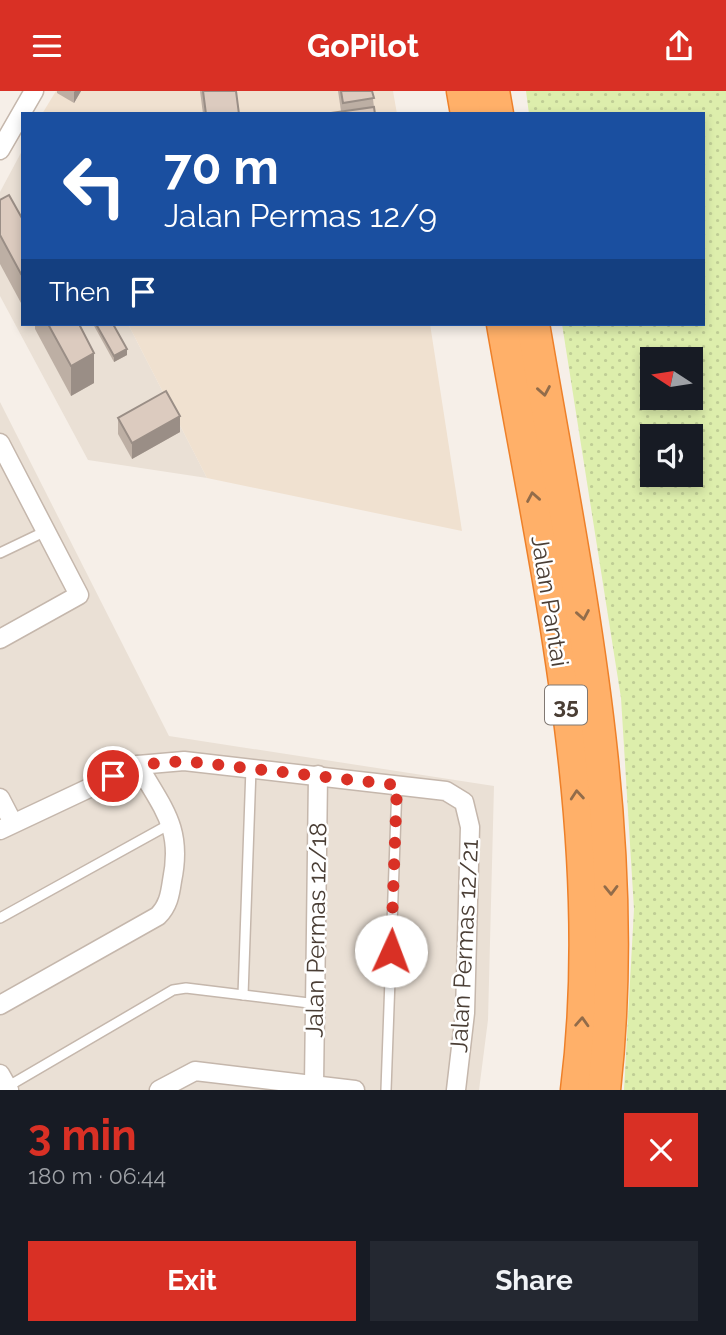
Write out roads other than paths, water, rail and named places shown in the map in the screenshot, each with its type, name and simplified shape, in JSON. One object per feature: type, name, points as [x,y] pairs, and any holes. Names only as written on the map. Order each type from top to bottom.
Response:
[{"type":"highway","points":[[463,91],[467,112]]},
{"type":"highway","points":[[493,91],[497,112]]},
{"type":"highway","name":"Jalan Pantai","points":[[503,326],[555,626],[575,774],[583,870],[584,969],[577,1090]]},
{"type":"highway","name":"Jalan Pantai","points":[[533,326],[603,755],[611,861],[612,968],[604,1090]]},
{"type":"street","points":[[22,112],[34,91]]},
{"type":"street","points":[[0,150],[21,114]]},
{"type":"street","points":[[0,639],[79,595],[47,530],[2,451]]},
{"type":"street","points":[[0,798],[7,826],[138,765],[184,761],[397,785]]},
{"type":"street","points":[[0,1005],[158,916],[166,908],[175,869],[176,847],[172,823],[138,765]]},
{"type":"street","name":"Jalan Permas 12/18","points":[[314,1085],[318,775]]},
{"type":"street","name":"Jalan Permas 12/21","points":[[397,785],[446,791],[464,802],[470,827],[465,1013],[456,1090]]},
{"type":"street","points":[[159,1090],[195,1071],[355,1090]]},
{"type":"lane","points":[[0,553],[47,530]]},
{"type":"lane","points":[[243,995],[251,768]]},
{"type":"lane","points":[[386,1090],[397,785]]},
{"type":"lane","points":[[0,918],[172,823]]},
{"type":"lane","points":[[5,1084],[173,990],[186,988],[317,1004]]}]
